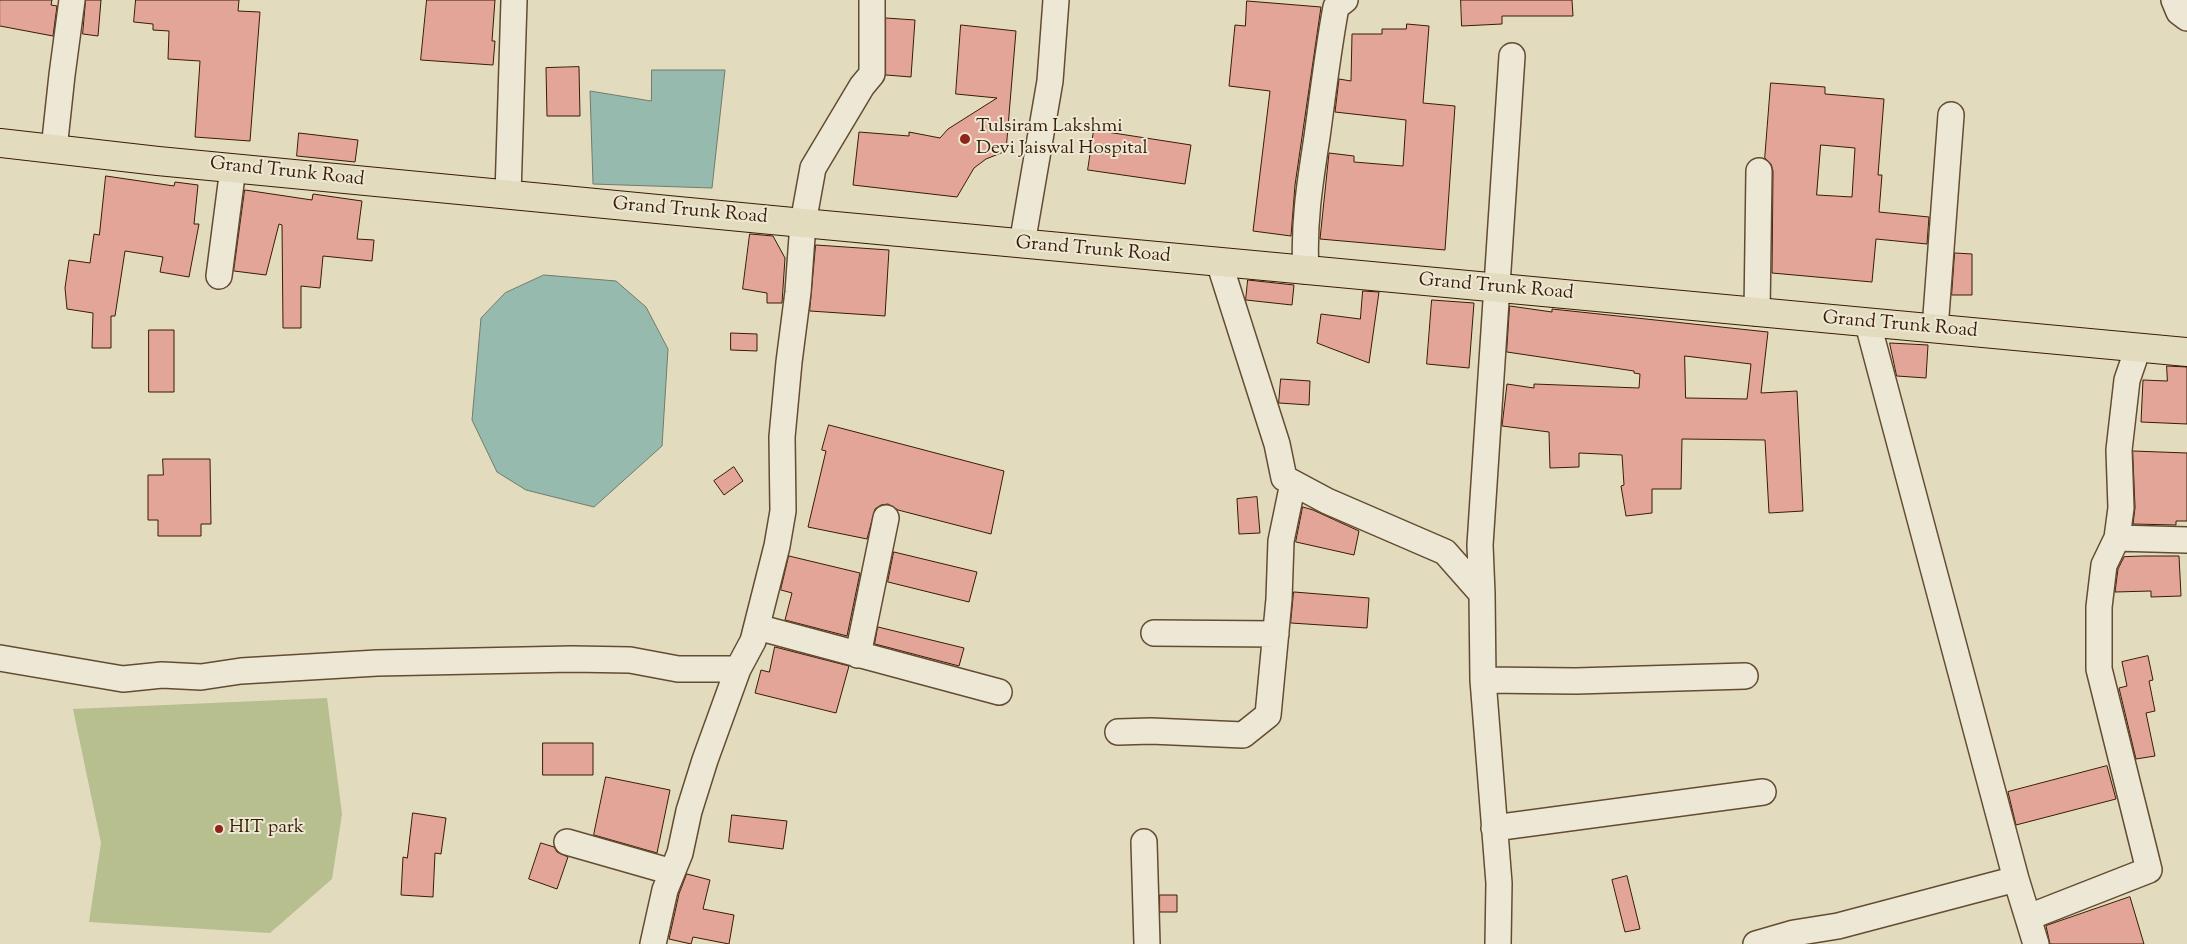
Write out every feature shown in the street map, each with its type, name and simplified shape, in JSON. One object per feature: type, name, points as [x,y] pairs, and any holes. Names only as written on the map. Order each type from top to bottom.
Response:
[{"type":"main road","name":"Grand Trunk Road","points":[[0,143],[508,195],[1868,324],[2187,352]]},
{"type":"street","points":[[54,149],[72,0]]},
{"type":"street","points":[[508,195],[514,0]]},
{"type":"street","points":[[653,944],[665,890],[680,853],[689,811],[705,760],[738,669],[753,641],[777,546],[783,511],[782,437],[803,223],[814,168],[862,86],[872,74],[872,0]]},
{"type":"street","points":[[1022,244],[1050,81],[1056,0]]},
{"type":"street","points":[[1306,271],[1304,238],[1307,204],[1326,63],[1336,7],[1345,0]]},
{"type":"street","points":[[2174,0],[2179,12],[2187,18]]},
{"type":"street","points":[[1498,944],[1499,883],[1483,680],[1480,545],[1512,56]]},
{"type":"street","points":[[1935,329],[1951,115]]},
{"type":"street","points":[[220,276],[233,168]]},
{"type":"street","points":[[1757,313],[1759,171]]},
{"type":"street","points":[[1219,262],[1277,444],[1284,478],[1327,501],[1445,552],[1482,594]]},
{"type":"street","points":[[1868,324],[2016,879],[2036,944]]},
{"type":"street","points":[[2029,917],[2149,870],[2099,669],[2099,606],[2104,566],[2117,538],[2121,508],[2121,433],[2127,380],[2138,348]]},
{"type":"street","points":[[1118,732],[1151,731],[1243,735],[1268,715],[1276,634],[1281,541],[1293,483]]},
{"type":"street","points":[[858,654],[886,518]]},
{"type":"street","points":[[2117,538],[2187,540]]},
{"type":"street","points":[[757,628],[999,692]]},
{"type":"street","points":[[1154,633],[1276,634]]},
{"type":"street","points":[[0,658],[123,679],[162,675],[201,677],[241,671],[377,663],[572,659],[630,660],[678,669],[738,669]]},
{"type":"street","points":[[1483,680],[1576,681],[1745,676]]},
{"type":"street","points":[[1494,828],[1763,792]]},
{"type":"street","points":[[567,842],[672,872]]},
{"type":"street","points":[[1144,842],[1147,944]]},
{"type":"street","points":[[1756,944],[1794,932],[1838,926],[2016,879]]},
{"type":"green space","name":"HIT park","points":[[327,698],[342,814],[332,879],[270,933],[89,922],[101,843],[73,709]]},
{"type":"water","points":[[652,70],[725,70],[712,188],[593,184],[590,91],[651,101]]},
{"type":"water","points":[[544,275],[616,281],[646,307],[668,349],[662,446],[594,507],[526,490],[497,472],[472,420],[481,318],[505,293]]},
{"type":"building","points":[[0,0],[52,0],[51,5],[57,6],[53,36],[0,26]]},
{"type":"building","points":[[86,0],[101,0],[98,36],[83,34]]},
{"type":"building","points":[[136,0],[239,0],[238,11],[260,12],[250,141],[195,137],[200,61],[168,59],[169,31],[153,30],[153,24],[134,22]]},
{"type":"building","points":[[427,0],[495,0],[492,41],[495,41],[493,65],[421,60]]},
{"type":"building","points":[[1461,0],[1572,0],[1573,16],[1502,16],[1502,24],[1462,26]]},
{"type":"building","points":[[1247,1],[1321,7],[1295,185],[1291,236],[1253,231],[1270,91],[1229,86],[1235,25],[1245,26]]},
{"type":"building","points":[[886,18],[915,20],[911,77],[886,75]]},
{"type":"building","points":[[1407,24],[1429,26],[1423,103],[1455,106],[1445,250],[1320,239],[1329,153],[1354,156],[1354,162],[1403,166],[1406,120],[1335,112],[1339,79],[1351,81],[1352,34],[1382,34],[1382,29],[1406,29]]},
{"type":"building","points":[[961,25],[1016,31],[1006,151],[986,159],[974,168],[957,197],[853,185],[859,132],[909,136],[909,132],[940,138],[948,129],[997,98],[956,94]]},
{"type":"building","points":[[579,67],[580,116],[547,116],[546,68]]},
{"type":"building","points":[[1771,83],[1825,87],[1825,94],[1884,99],[1878,175],[1882,175],[1879,212],[1929,217],[1927,244],[1876,239],[1872,282],[1772,273],[1773,171],[1771,164],[1765,158]],"holes":[[[1821,145],[1855,148],[1852,197],[1817,195]]]},
{"type":"building","points":[[1094,130],[1191,145],[1185,184],[1088,170]]},
{"type":"building","points":[[299,133],[358,140],[355,162],[297,156]]},
{"type":"building","points":[[106,176],[174,186],[175,182],[198,185],[194,224],[199,224],[189,277],[160,272],[163,257],[125,251],[115,316],[111,316],[111,348],[92,348],[93,313],[67,309],[65,288],[69,260],[90,263],[94,234],[99,235]]},
{"type":"building","points":[[245,190],[312,200],[313,194],[362,201],[357,239],[374,240],[372,261],[323,256],[320,288],[301,286],[301,328],[283,328],[282,225],[279,224],[266,275],[234,271]]},
{"type":"building","points":[[750,234],[773,236],[785,258],[782,303],[767,303],[767,293],[743,289]]},
{"type":"building","points":[[816,245],[889,250],[885,316],[810,311]]},
{"type":"building","points":[[1955,253],[1972,254],[1972,295],[1952,295]]},
{"type":"building","points":[[1248,280],[1294,285],[1292,305],[1246,300]]},
{"type":"building","points":[[1363,291],[1379,292],[1369,363],[1317,343],[1321,314],[1360,319]]},
{"type":"building","points":[[1432,300],[1474,303],[1469,368],[1427,364]]},
{"type":"building","points":[[1510,306],[1552,312],[1552,309],[1768,332],[1761,393],[1797,391],[1803,511],[1769,513],[1765,440],[1682,439],[1681,489],[1652,489],[1652,513],[1626,516],[1621,486],[1624,485],[1622,455],[1579,453],[1579,467],[1550,468],[1549,432],[1502,426],[1507,384],[1534,388],[1534,384],[1639,388],[1640,374],[1634,373],[1634,371],[1507,352]],"holes":[[[1685,356],[1751,364],[1747,399],[1686,398]]]},
{"type":"building","points":[[149,330],[174,330],[174,392],[149,392]]},
{"type":"building","points":[[731,333],[757,334],[757,351],[731,350]]},
{"type":"building","points":[[1890,343],[1928,345],[1926,378],[1897,376]]},
{"type":"building","points":[[2167,366],[2187,367],[2187,424],[2141,422],[2143,380],[2167,381]]},
{"type":"building","points":[[1281,379],[1310,381],[1309,405],[1279,403]]},
{"type":"building","points":[[829,425],[1004,471],[991,534],[898,510],[888,504],[881,505],[875,509],[867,539],[808,527],[826,451],[822,450]]},
{"type":"building","points":[[2133,451],[2187,453],[2187,521],[2176,521],[2176,525],[2133,524],[2135,508]]},
{"type":"building","points":[[163,459],[210,459],[211,524],[201,524],[201,536],[158,536],[158,520],[148,520],[148,475],[163,475]]},
{"type":"building","points":[[734,467],[743,481],[724,495],[714,481]]},
{"type":"building","points":[[1257,497],[1260,533],[1239,534],[1237,499]]},
{"type":"building","points":[[1303,507],[1359,531],[1354,555],[1296,542]]},
{"type":"building","points":[[894,552],[977,572],[969,602],[888,582]]},
{"type":"building","points":[[789,556],[860,573],[847,636],[785,620],[792,593],[781,590]]},
{"type":"building","points":[[2179,556],[2181,596],[2151,597],[2151,591],[2115,592],[2118,569],[2124,557]]},
{"type":"building","points":[[1294,592],[1369,598],[1367,628],[1291,623]]},
{"type":"building","points":[[878,627],[964,648],[959,666],[875,644]]},
{"type":"building","points":[[775,647],[849,666],[836,713],[755,693],[761,670],[769,672]]},
{"type":"building","points":[[2148,656],[2153,680],[2149,681],[2155,711],[2146,713],[2155,756],[2136,759],[2119,688],[2127,686],[2122,662]]},
{"type":"building","points":[[543,743],[593,743],[593,775],[543,775]]},
{"type":"building","points":[[2107,766],[2116,799],[2016,825],[2008,792]]},
{"type":"building","points":[[606,777],[670,790],[657,853],[594,835]]},
{"type":"building","points":[[413,813],[446,818],[441,854],[435,853],[433,897],[401,895],[403,857],[407,858]]},
{"type":"building","points":[[732,815],[787,821],[783,849],[729,842]]},
{"type":"building","points":[[541,843],[554,847],[557,852],[568,857],[557,889],[529,879]]},
{"type":"building","points":[[687,874],[710,880],[703,909],[734,915],[729,944],[693,937],[691,944],[669,939],[679,894]]},
{"type":"building","points":[[1627,876],[1640,929],[1625,932],[1612,880]]},
{"type":"building","points":[[1160,895],[1177,895],[1177,912],[1160,912]]},
{"type":"building","points":[[2130,897],[2144,944],[2050,944],[2046,926]]},
{"type":"place","name":"Tulsiram Lakshmi Devi Jaiswal Hospital","points":[[965,139]]},
{"type":"place","name":"HIT park","points":[[219,829]]}]
